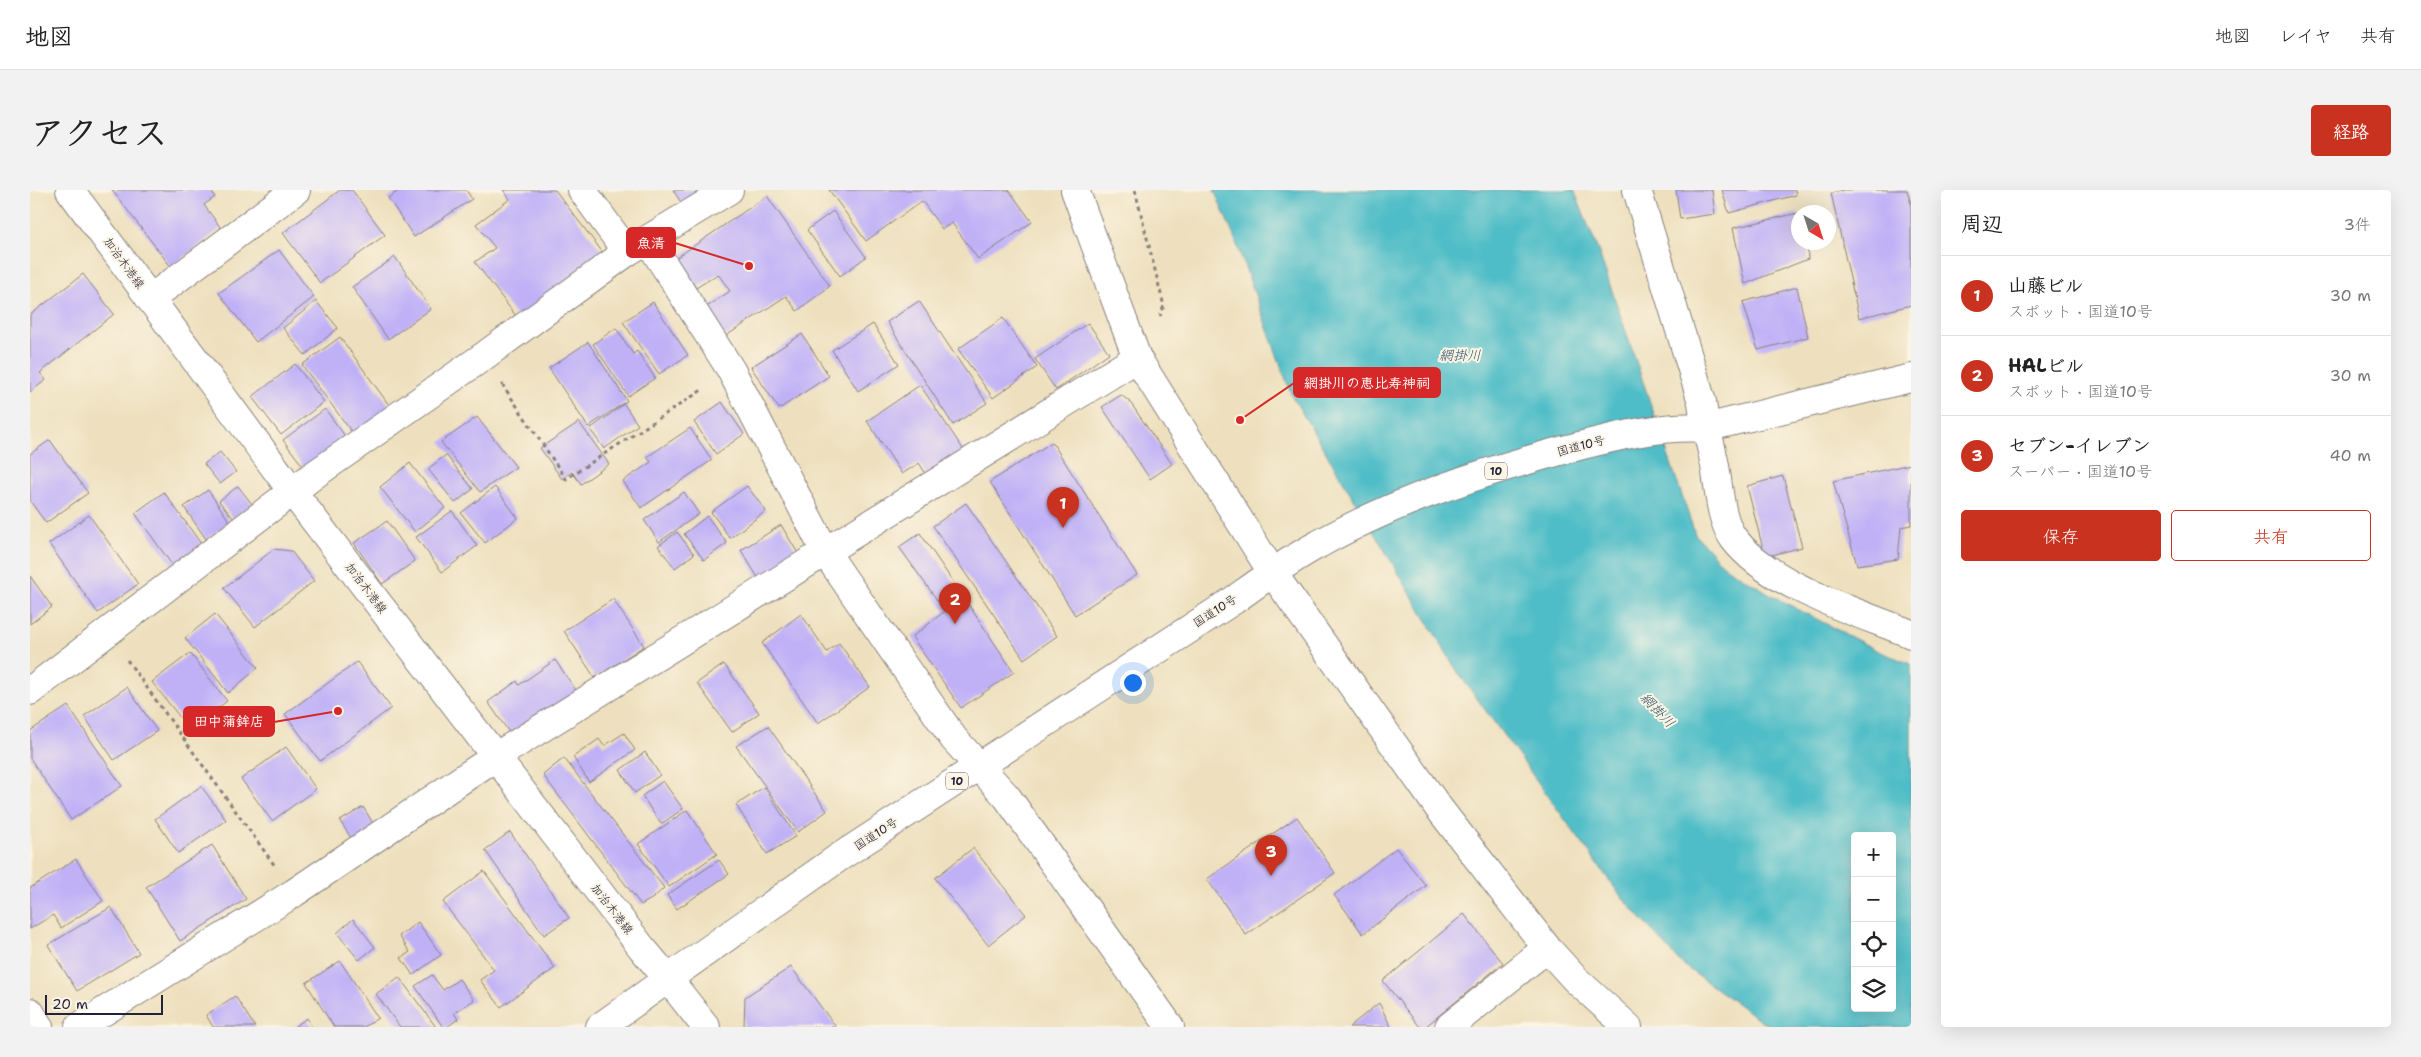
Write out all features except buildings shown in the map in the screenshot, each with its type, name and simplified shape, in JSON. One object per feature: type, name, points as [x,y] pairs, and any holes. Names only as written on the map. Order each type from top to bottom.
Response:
[{"type":"main road","name":"加治木港線","points":[[70,190],[292,491],[642,948],[706,1027]]},
{"type":"main road","points":[[150,299],[296,190]]},
{"type":"main road","points":[[582,190],[637,246],[732,370],[826,552],[954,739],[1007,796],[1170,1027]]},
{"type":"main road","points":[[30,691],[292,491],[637,246],[730,190]]},
{"type":"main road","points":[[1075,190],[1137,358],[1272,572],[1438,806],[1547,948],[1575,979],[1628,1027]]},
{"type":"main road","points":[[1637,190],[1702,402],[1693,427],[1715,465],[1720,504],[1734,538],[1763,566],[1800,588],[1911,634]]},
{"type":"main road","points":[[79,1027],[294,893],[495,757],[1137,358]]},
{"type":"main road","name":"国道10号","points":[[600,1027],[669,980],[838,858],[1234,600],[1272,572],[1319,544],[1427,494],[1542,456],[1623,435],[1693,427],[1911,378]]},
{"type":"main road","points":[[1449,1027],[1547,948]]},
{"type":"main road","points":[[30,1012],[39,1027]]},
{"type":"path","points":[[1135,190],[1164,306],[1137,358]]},
{"type":"path","points":[[484,356],[566,479],[732,370]]},
{"type":"path","points":[[107,633],[294,893]]},
{"type":"water","name":"網掛川","points":[[1214,190],[1574,190],[1599,253],[1695,534],[1724,566],[1780,600],[1878,651],[1911,664],[1911,1027],[1774,1027],[1763,1022],[1683,965],[1620,895],[1459,674],[1292,396],[1233,234]]},
{"type":"place","name":"魚清","points":[[749,266]]},
{"type":"place","name":"網掛川の恵比寿神祠","points":[[1240,420]]},
{"type":"place","name":"山藤ビル","points":[[1063,528]]},
{"type":"place","name":"HALビル","points":[[955,624]]},
{"type":"place","name":"田中蒲鉾店","points":[[338,711]]},
{"type":"place","name":"セブン-イレブン","points":[[1271,876]]}]
